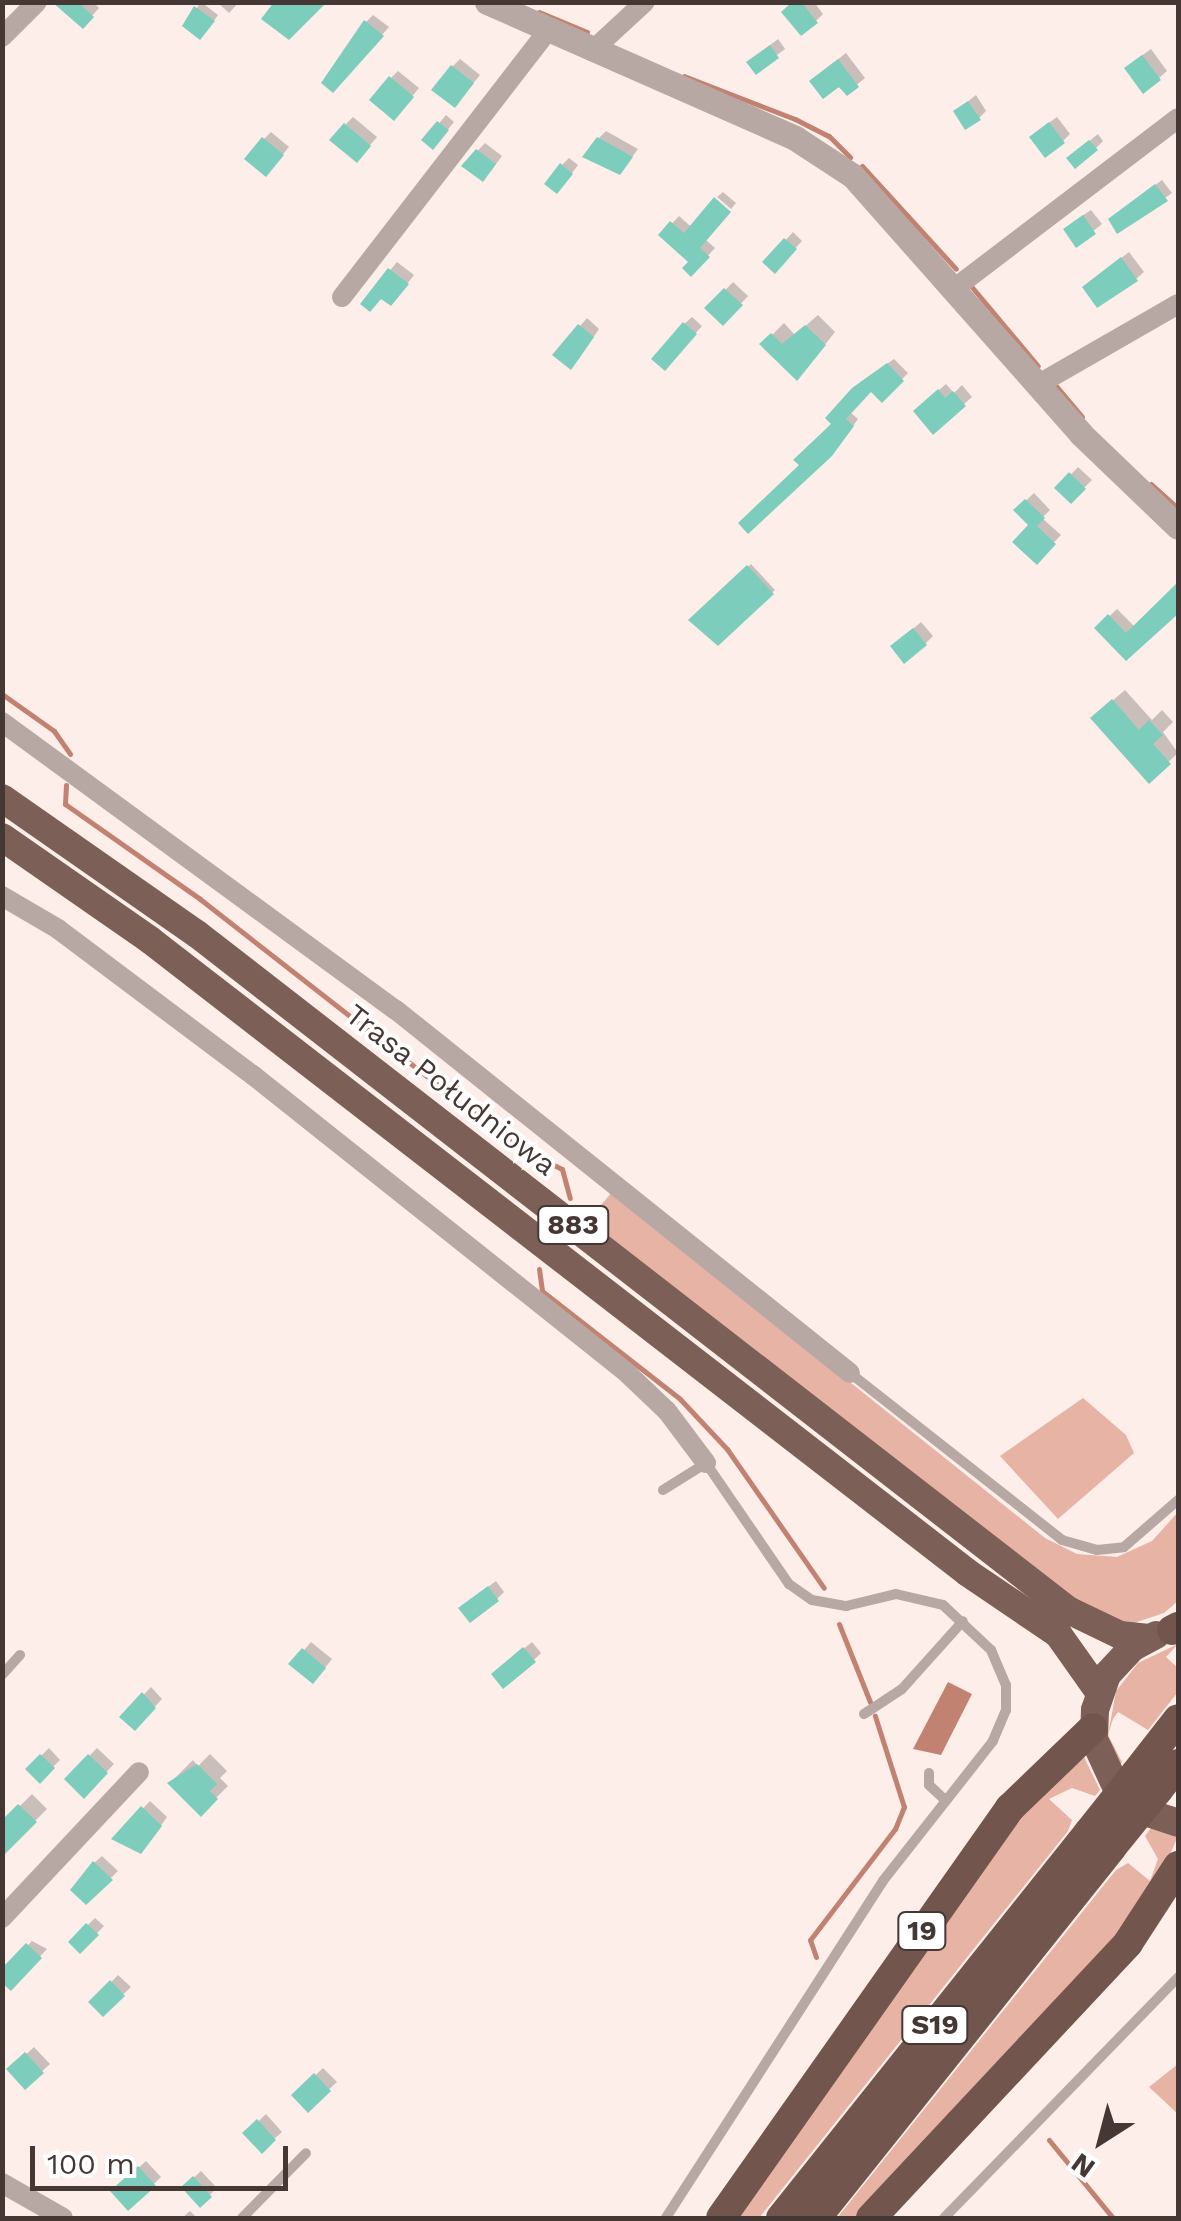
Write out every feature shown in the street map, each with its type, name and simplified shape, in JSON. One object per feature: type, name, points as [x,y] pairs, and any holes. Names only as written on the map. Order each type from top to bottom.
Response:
[{"type":"highway","name":"Trasa Południowa","points":[[2,798],[197,934],[1068,1610],[1120,1635],[1169,1631]]},
{"type":"highway","name":"883","points":[[2,837],[150,940],[968,1573],[1058,1634],[1100,1692]]},
{"type":"highway","name":"883","points":[[1169,1631],[1119,1660],[1100,1692],[1093,1728],[1100,1761],[1118,1791],[1145,1812],[1178,1823]]},
{"type":"highway","name":"S19","points":[[781,2218],[1147,1782],[1178,1719]]},
{"type":"highway","name":"19","points":[[721,2218],[1010,1808],[1093,1728]]},
{"type":"highway","name":"S19","points":[[1147,1782],[1178,1764]]},
{"type":"highway","name":"S19","points":[[816,2218],[1100,1840]]},
{"type":"highway","points":[[870,2218],[1128,1943],[1178,1866]]},
{"type":"street","points":[[2,37],[37,2]]},
{"type":"street","points":[[487,2],[820,151],[867,188],[1114,469],[1178,527]]},
{"type":"street","points":[[594,49],[645,2]]},
{"type":"street","points":[[342,298],[548,30]]},
{"type":"street","points":[[955,288],[1178,118]]},
{"type":"street","points":[[1039,384],[1178,304]]},
{"type":"street","points":[[2,722],[396,1010],[850,1373]]},
{"type":"street","points":[[2,896],[58,929],[254,1076],[628,1374],[667,1411],[706,1463]]},
{"type":"street","points":[[2,1918],[139,1772]]},
{"type":"street","points":[[2,2183],[63,2218]]},
{"type":"lane","points":[[850,1373],[1062,1540],[1097,1550],[1124,1547],[1178,1500]]},
{"type":"lane","points":[[664,1490],[706,1463],[789,1584],[812,1600],[846,1606],[920,1595],[963,1622],[1003,1672],[1006,1710],[992,1741],[883,1881],[666,2218]]},
{"type":"lane","points":[[864,1714],[902,1689],[963,1622]]},
{"type":"lane","points":[[2,1675],[20,1655]]},
{"type":"lane","points":[[929,1773],[929,1784],[946,1801]]},
{"type":"lane","points":[[944,2218],[1178,1977]]},
{"type":"lane","points":[[242,2218],[306,2154]]},
{"type":"shaded area","points":[[612,1192],[1045,1538],[1077,1554],[1117,1557],[1152,1541],[1178,1512],[1178,1601],[1164,1613],[1131,1624],[1091,1614],[586,1223]]},
{"type":"shaded area","points":[[1083,1398],[1126,1435],[1134,1453],[1058,1519],[1000,1456]]},
{"type":"shaded area","points":[[1178,1644],[1166,1657],[1178,1668],[1178,1692],[1148,1730],[1118,1712],[1108,1735],[1116,1691],[1138,1663]]},
{"type":"shaded area","points":[[948,1682],[972,1694],[941,1755],[913,1749]]},
{"type":"shaded area","points":[[1108,1735],[1122,1762],[1118,1768]]},
{"type":"shaded area","points":[[1084,1757],[1100,1790],[1095,1796],[1072,1788],[1049,1799],[1072,1820],[1068,1831],[759,2218],[738,2218],[1018,1819]]},
{"type":"shaded area","points":[[1151,1828],[1178,1836],[1154,1892],[948,2124],[855,2218],[837,2218],[1116,1870],[1128,1863],[1150,1881],[1158,1859],[1145,1836]]},
{"type":"shaded area","points":[[1178,2064],[1178,2114],[1149,2087]]},
{"type":"building","points":[[52,2],[78,2],[94,17],[83,29]]},
{"type":"building","points":[[274,2],[327,2],[289,40],[261,19]]},
{"type":"building","points":[[792,2],[801,2],[818,23],[801,36],[781,12]]},
{"type":"building","points":[[194,6],[215,21],[200,40],[182,26]]},
{"type":"building","points":[[364,20],[384,36],[333,93],[321,83]]},
{"type":"building","points":[[770,45],[779,58],[756,75],[746,62]]},
{"type":"building","points":[[1142,55],[1161,80],[1143,94],[1124,68]]},
{"type":"building","points":[[838,59],[859,87],[847,96],[839,87],[823,99],[809,81]]},
{"type":"building","points":[[451,65],[474,83],[455,108],[431,90]]},
{"type":"building","points":[[389,76],[414,97],[394,121],[369,100]]},
{"type":"building","points":[[968,101],[981,120],[965,130],[953,111]]},
{"type":"building","points":[[437,121],[449,130],[433,150],[421,140]]},
{"type":"building","points":[[1049,122],[1065,143],[1045,158],[1029,137]]},
{"type":"building","points":[[344,123],[371,146],[357,163],[329,140]]},
{"type":"building","points":[[262,137],[284,155],[266,177],[244,159]]},
{"type":"building","points":[[597,137],[633,157],[620,175],[582,157]]},
{"type":"building","points":[[1089,140],[1098,150],[1075,169],[1066,158]]},
{"type":"building","points":[[476,149],[496,164],[483,182],[461,166]]},
{"type":"building","points":[[560,163],[573,174],[557,194],[544,184]]},
{"type":"building","points":[[1155,184],[1168,201],[1117,234],[1108,219]]},
{"type":"building","points":[[714,197],[731,212],[700,248],[710,257],[691,277],[682,268],[688,262],[658,235],[670,221],[684,233]]},
{"type":"building","points":[[1083,215],[1096,234],[1076,248],[1063,229]]},
{"type":"building","points":[[784,238],[797,249],[775,274],[762,262]]},
{"type":"building","points":[[1121,257],[1138,281],[1097,308],[1082,287]]},
{"type":"building","points":[[388,268],[409,284],[391,306],[381,299],[370,312],[360,304]]},
{"type":"building","points":[[724,288],[743,305],[723,326],[704,308]]},
{"type":"building","points":[[683,322],[697,334],[665,371],[651,359]]},
{"type":"building","points":[[578,324],[594,337],[571,370],[552,355]]},
{"type":"building","points":[[805,325],[826,345],[797,381],[759,344],[771,333],[782,344]]},
{"type":"building","points":[[887,363],[904,381],[882,403],[871,392],[846,419],[854,426],[832,456],[748,534],[738,523],[799,465],[793,460],[831,424],[825,418],[852,388]]},
{"type":"building","points":[[938,389],[945,398],[953,391],[966,406],[933,435],[913,411]]},
{"type":"building","points":[[1069,472],[1086,489],[1071,504],[1054,488]]},
{"type":"building","points":[[1025,499],[1045,518],[1037,526],[1056,544],[1037,565],[1012,542],[1028,525],[1013,510]]},
{"type":"building","points":[[747,565],[774,594],[718,646],[688,620]]},
{"type":"building","points":[[1178,582],[1178,614],[1126,661],[1094,628],[1108,614],[1126,633]]},
{"type":"building","points":[[913,628],[927,645],[904,664],[890,646]]},
{"type":"building","points":[[1112,699],[1139,730],[1149,720],[1163,735],[1153,744],[1171,764],[1149,784],[1090,718]]},
{"type":"building","points":[[488,1586],[499,1601],[470,1623],[458,1608]]},
{"type":"building","points":[[523,1647],[536,1662],[503,1689],[491,1674]]},
{"type":"building","points":[[302,1648],[326,1668],[313,1684],[288,1664]]},
{"type":"building","points":[[142,1692],[156,1708],[135,1731],[119,1717]]},
{"type":"building","points":[[40,1754],[55,1768],[40,1784],[25,1769]]},
{"type":"building","points":[[88,1754],[108,1773],[84,1799],[64,1779]]},
{"type":"building","points":[[197,1764],[217,1784],[210,1791],[218,1799],[201,1817],[167,1783]]},
{"type":"building","points":[[18,1804],[37,1822],[2,1857],[2,1820]]},
{"type":"building","points":[[141,1806],[162,1826],[141,1854],[111,1839]]},
{"type":"building","points":[[93,1861],[113,1880],[86,1905],[70,1890]]},
{"type":"building","points":[[86,1923],[99,1935],[80,1954],[68,1942]]},
{"type":"building","points":[[26,1943],[42,1958],[11,1991],[2,1983],[2,1968]]},
{"type":"building","points":[[110,1980],[125,1996],[103,2017],[88,2002]]},
{"type":"building","points":[[25,2052],[44,2073],[25,2090],[6,2069]]},
{"type":"building","points":[[314,2073],[331,2091],[308,2113],[291,2095]]},
{"type":"building","points":[[257,2119],[276,2140],[262,2154],[242,2133]]},
{"type":"building","points":[[138,2166],[156,2186],[128,2211],[110,2191]]},
{"type":"building","points":[[193,2176],[212,2197],[200,2208],[181,2187]]},
{"type":"waterway","points":[[539,12],[587,32]]},
{"type":"waterway","points":[[684,76],[795,119],[829,136],[850,157]]},
{"type":"waterway","points":[[862,166],[956,269]]},
{"type":"waterway","points":[[971,286],[1038,366]]},
{"type":"waterway","points":[[1057,387],[1082,417]]},
{"type":"waterway","points":[[1151,484],[1178,508]]},
{"type":"waterway","points":[[2,694],[54,731],[70,754]]},
{"type":"waterway","points":[[66,785],[65,804],[200,899],[517,1147],[562,1169],[570,1198]]},
{"type":"waterway","points":[[539,1269],[542,1291],[680,1399],[727,1449],[824,1588]]},
{"type":"waterway","points":[[839,1624],[870,1702]]},
{"type":"waterway","points":[[816,1957],[810,1940],[895,1829],[904,1807],[875,1716]]},
{"type":"waterway","points":[[1049,2140],[1113,2218]]}]
